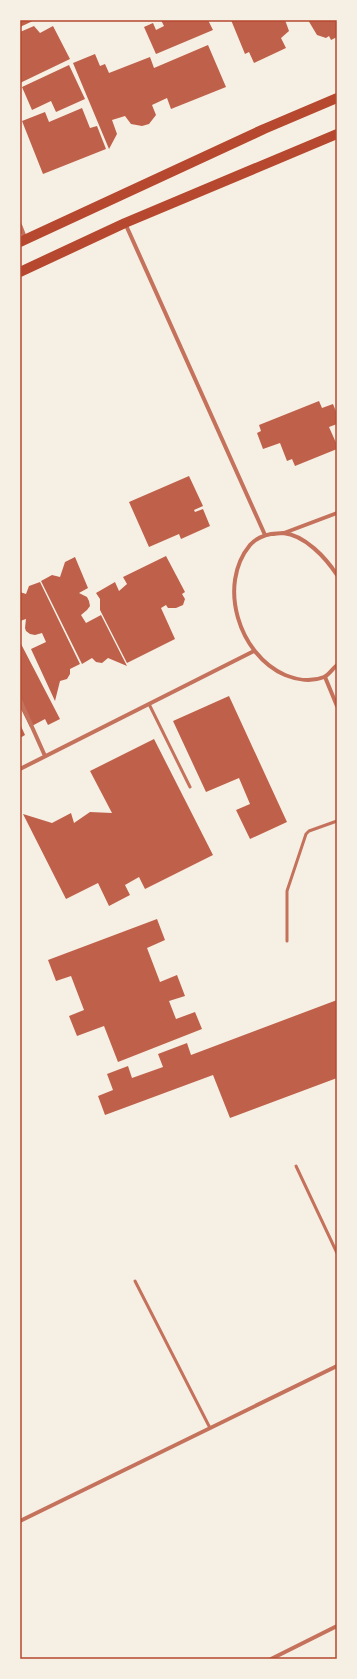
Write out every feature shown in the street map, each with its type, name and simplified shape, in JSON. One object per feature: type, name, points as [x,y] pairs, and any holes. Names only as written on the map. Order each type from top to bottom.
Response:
[{"type":"main road","points":[[23,241],[257,132],[337,98]]},
{"type":"main road","points":[[20,272],[125,223],[337,134]]},
{"type":"street","points":[[125,223],[265,535]]},
{"type":"street","points":[[20,225],[23,241]]},
{"type":"street","points":[[337,513],[284,533],[265,535],[250,544],[242,558],[235,586],[238,614],[246,639],[254,651],[277,671],[290,677],[306,680],[325,677],[337,665]]},
{"type":"street","points":[[284,533],[299,539],[315,549],[328,561],[337,575]]},
{"type":"street","points":[[20,769],[254,651]]},
{"type":"street","points":[[325,677],[337,706]]},
{"type":"street","points":[[20,700],[45,756]]},
{"type":"street","points":[[20,1521],[337,1366]]},
{"type":"street","points":[[271,1659],[337,1626]]},
{"type":"lane","points":[[149,704],[190,787]]},
{"type":"lane","points":[[287,941],[287,891],[292,872],[306,834],[309,831],[337,821]]},
{"type":"lane","points":[[296,1166],[337,1253]]},
{"type":"lane","points":[[135,1281],[210,1428]]},
{"type":"building","points":[[20,20],[35,20],[20,27]]},
{"type":"building","points":[[161,20],[208,20],[213,30],[156,54],[144,27],[153,23],[156,30],[164,26]]},
{"type":"building","points":[[231,20],[285,20],[289,31],[281,38],[286,48],[254,63],[249,52],[245,54]]},
{"type":"building","points":[[308,20],[337,20],[337,37],[331,40],[329,36],[326,38],[317,35]]},
{"type":"building","points":[[34,26],[40,33],[53,26],[70,59],[20,83],[20,32]]},
{"type":"building","points":[[208,45],[226,87],[171,109],[167,98],[152,105],[156,115],[149,124],[142,126],[131,124],[125,116],[112,120],[117,134],[109,149],[73,63],[95,54],[100,66],[105,64],[109,73],[150,57],[154,68]]},
{"type":"building","points":[[69,65],[85,99],[56,112],[51,101],[32,110],[22,87]]},
{"type":"building","points":[[82,108],[90,128],[97,126],[106,149],[43,174],[22,121],[45,112],[49,122]]},
{"type":"building","points":[[319,401],[322,408],[333,404],[337,414],[337,424],[329,427],[337,445],[337,449],[295,466],[292,459],[287,461],[280,443],[263,449],[257,433],[261,431],[259,425]]},
{"type":"building","points":[[189,476],[203,506],[194,510],[195,512],[203,509],[210,526],[181,539],[179,534],[149,547],[129,502]]},
{"type":"building","points":[[166,556],[185,592],[182,594],[185,599],[183,605],[176,608],[168,608],[166,605],[161,608],[175,639],[127,663],[100,610],[100,599],[96,593],[115,582],[119,591],[127,584],[123,577]]},
{"type":"building","points":[[75,557],[88,588],[79,593],[87,597],[90,606],[81,615],[86,623],[101,615],[127,666],[108,658],[102,663],[96,662],[92,658],[82,664],[41,581],[52,575],[60,577],[65,562]]},
{"type":"building","points":[[40,582],[80,664],[70,669],[70,674],[67,679],[60,681],[55,701],[31,649],[46,642],[42,633],[35,635],[26,631],[26,619],[20,621],[20,592],[26,594],[29,586]]},
{"type":"building","points":[[20,642],[60,719],[48,725],[45,719],[30,727],[20,707]]},
{"type":"building","points":[[229,696],[287,822],[250,839],[236,810],[250,804],[239,778],[206,792],[173,721]]},
{"type":"building","points":[[20,724],[25,735],[20,738]]},
{"type":"building","points":[[154,739],[213,855],[145,889],[139,877],[125,885],[130,895],[109,906],[98,883],[66,899],[23,814],[52,823],[71,813],[74,823],[90,812],[112,813],[90,771]]},
{"type":"building","points":[[157,919],[165,940],[147,948],[160,982],[177,975],[185,996],[169,1001],[176,1019],[195,1012],[202,1029],[118,1062],[104,1026],[77,1036],[69,1016],[84,1010],[71,976],[56,981],[48,960]]},
{"type":"building","points":[[337,1000],[337,1078],[230,1118],[213,1075],[105,1115],[98,1096],[113,1090],[107,1074],[128,1066],[132,1078],[163,1067],[158,1054],[187,1043],[191,1055]]}]
